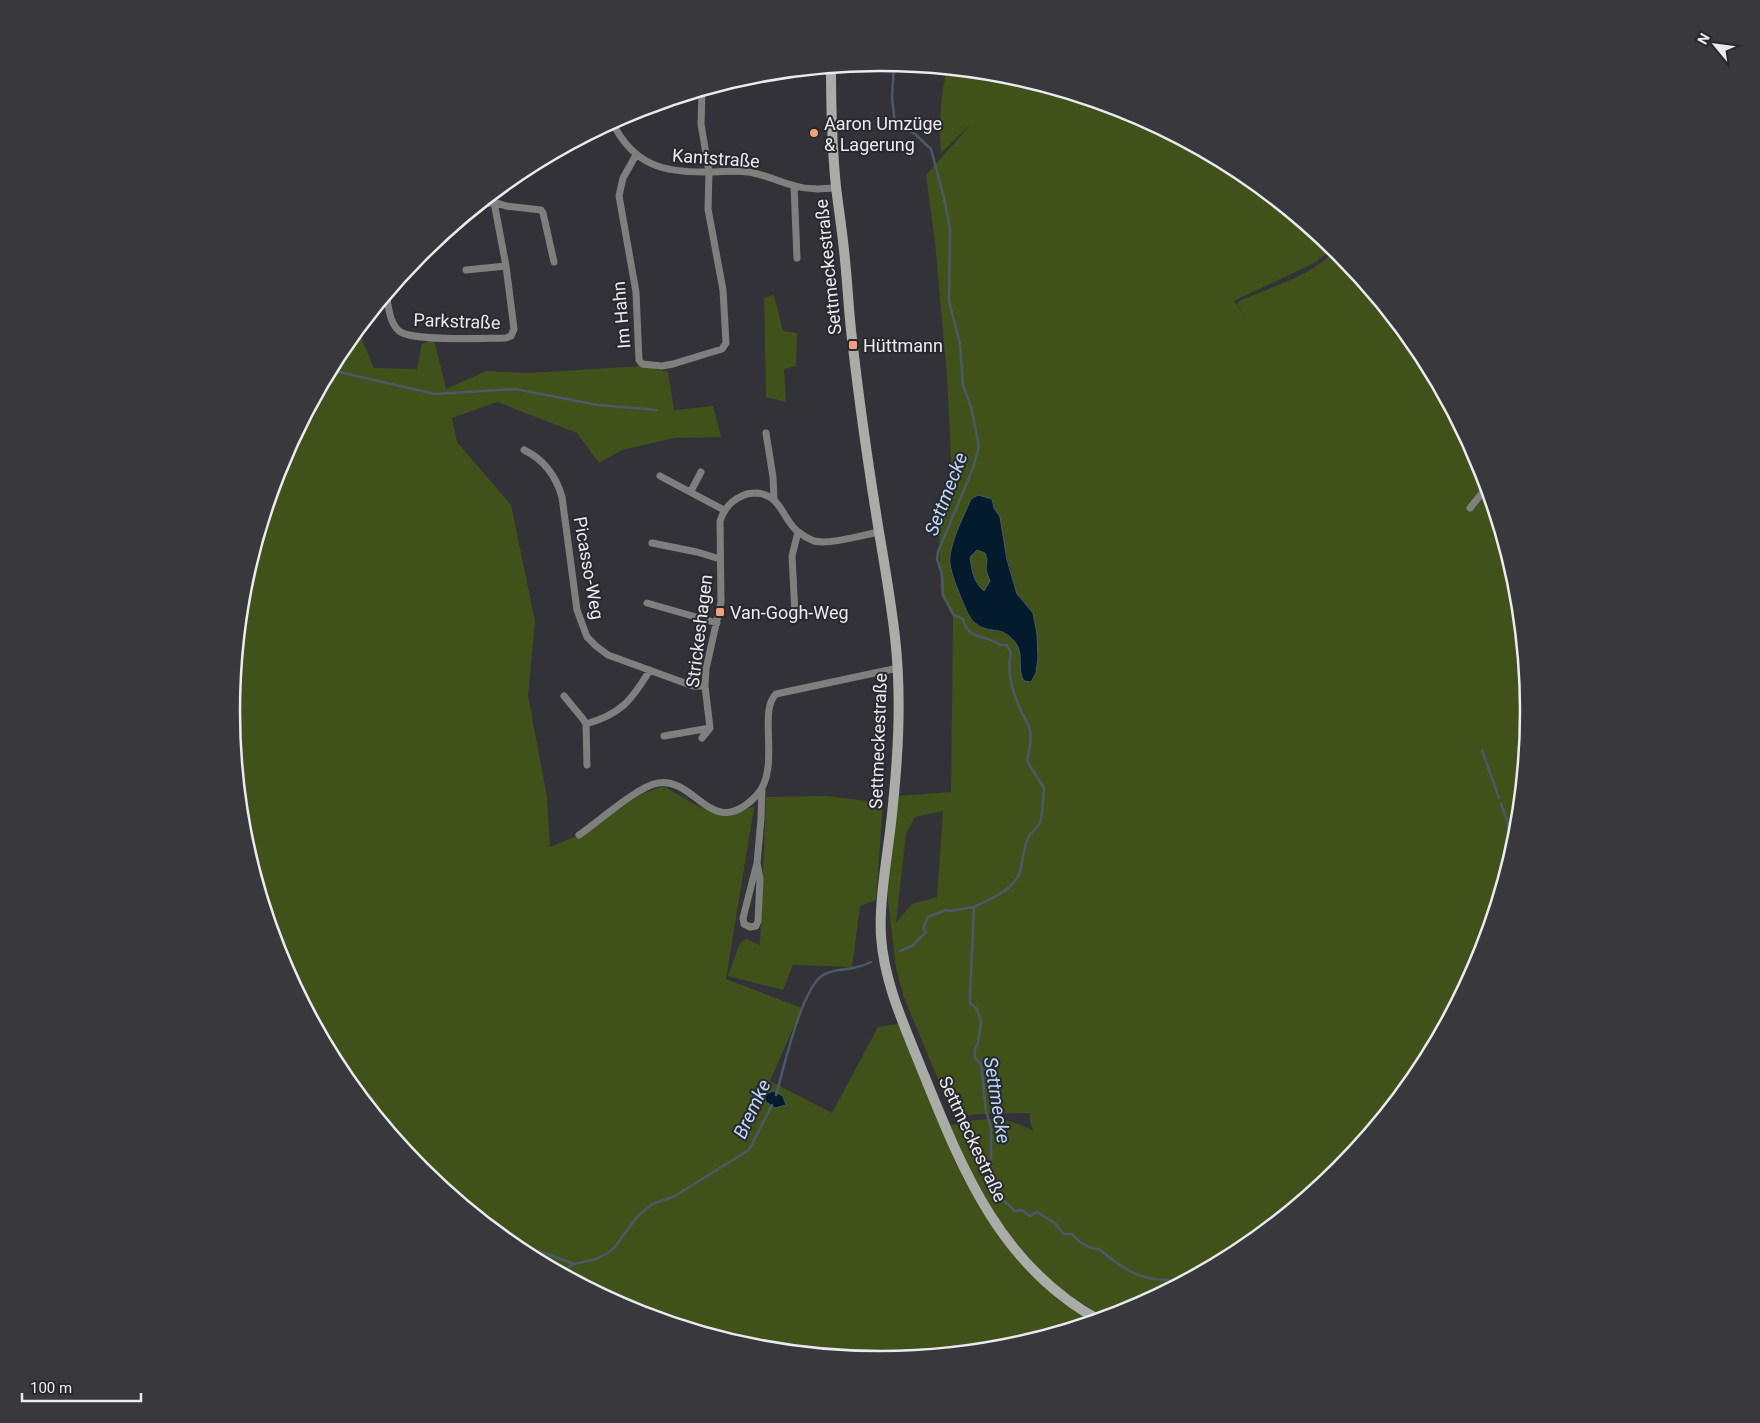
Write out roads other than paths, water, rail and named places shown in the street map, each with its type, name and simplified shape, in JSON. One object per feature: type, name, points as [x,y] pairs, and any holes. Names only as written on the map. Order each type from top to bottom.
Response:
[{"type":"street","name":"Settmeckestraße","points":[[831,74],[832,136],[836,188],[853,345],[879,532],[888,581],[898,668],[900,712],[881,933],[884,958],[894,996],[913,1047],[952,1141],[986,1208],[1015,1251],[1040,1279],[1072,1305],[1091,1316]]},
{"type":"street","points":[[702,97],[701,124],[709,172]]},
{"type":"street","name":"Kantstraße","points":[[616,128],[636,155],[648,163],[662,168],[676,171],[752,172],[794,186],[812,189],[836,188]]},
{"type":"street","name":"Im Hahn","points":[[636,155],[623,178],[619,199],[636,292],[639,360],[642,364],[662,366],[673,364],[725,347],[723,290],[708,209],[709,172]]},
{"type":"street","points":[[794,186],[797,258]]},
{"type":"street","points":[[496,200],[506,206],[541,210],[554,262]]},
{"type":"street","name":"Parkstraße","points":[[388,303],[391,320],[400,331],[408,335],[426,338],[509,338],[513,333],[514,325],[506,266],[494,201]]},
{"type":"street","points":[[466,270],[506,266]]},
{"type":"street","points":[[766,433],[773,477],[774,499]]},
{"type":"street","name":"Picasso-Weg","points":[[524,450],[544,464],[558,484],[562,497],[578,610],[587,637],[608,655],[693,686],[705,686]]},
{"type":"street","points":[[690,492],[701,472]]},
{"type":"street","points":[[660,476],[724,510],[731,502],[745,494],[763,494],[780,504],[798,532],[814,541],[822,542],[879,532]]},
{"type":"street","points":[[1470,508],[1482,494]]},
{"type":"street","name":"Strickeshagen","points":[[710,728],[705,686],[706,669],[717,623],[722,587],[720,521],[724,510]]},
{"type":"street","points":[[795,614],[792,556],[798,532]]},
{"type":"street","points":[[652,543],[697,552],[720,559]]},
{"type":"street","points":[[647,603],[717,623]]},
{"type":"street","points":[[757,863],[760,876],[758,921],[756,926],[750,927],[744,924],[743,918],[757,863],[762,787],[769,756],[769,703],[776,694],[898,668]]},
{"type":"street","points":[[586,724],[609,716],[623,707],[638,689],[650,670]]},
{"type":"street","points":[[564,696],[586,724],[587,765]]},
{"type":"street","points":[[664,736],[710,728]]},
{"type":"street","points":[[702,738],[710,728]]},
{"type":"street","points":[[579,834],[643,789],[658,783],[678,786],[722,813],[734,811],[745,805],[756,796],[762,787]]},
{"type":"water","points":[[978,495],[992,499],[994,508],[1000,517],[1007,560],[1017,594],[1033,613],[1037,634],[1038,658],[1036,673],[1031,682],[1024,681],[1022,676],[1020,651],[1015,642],[1005,633],[983,628],[972,620],[966,611],[953,578],[950,564],[951,548],[971,499]],"holes":[[[977,550],[985,553],[987,559],[986,570],[990,581],[984,591],[975,580],[970,557]]]},
{"type":"water","points":[[773,1091],[783,1096],[786,1105],[775,1108],[766,1102],[764,1095]]},
{"type":"waterway","name":"Settmecke","points":[[894,72],[892,98],[895,124],[915,134],[931,149],[944,198],[950,229],[949,301],[960,344],[963,385],[971,407],[979,446],[973,468],[938,552],[937,559],[942,574],[943,595],[954,615],[963,619],[969,631],[1000,645],[1007,645],[1011,653],[1009,668],[1013,691],[1028,723],[1031,735],[1027,761],[1044,788],[1040,823],[1028,838],[1017,878],[1007,889],[974,907],[970,1003],[977,1009],[981,1022],[975,1058],[981,1064],[986,1111],[991,1127],[991,1167],[1002,1199],[1015,1211],[1022,1210],[1030,1216],[1037,1212],[1056,1224],[1063,1234],[1072,1234],[1084,1244],[1091,1248],[1099,1249],[1120,1266],[1139,1275],[1160,1280],[1174,1280]]},
{"type":"waterway","points":[[338,372],[435,394],[515,389],[598,405],[657,410]]},
{"type":"waterway","points":[[1482,750],[1499,798]]},
{"type":"waterway","points":[[1501,804],[1508,823],[1508,836]]},
{"type":"waterway","name":"Bremke","points":[[900,951],[912,946],[926,932],[923,928],[928,917],[946,910],[974,907]]},
{"type":"waterway","name":"Bremke","points":[[776,1095],[794,1030],[815,983],[827,973],[859,967],[871,962]]},
{"type":"waterway","name":"Bremke","points":[[565,1269],[574,1264],[596,1259],[606,1254],[614,1248],[637,1217],[652,1204],[673,1197],[749,1150],[772,1105]]},
{"type":"waterway","points":[[534,1250],[574,1264]]},
{"type":"place","name":"Aaron Umzüge & Lagerung","points":[[814,133]]},
{"type":"place","name":"Hüttmann","points":[[853,345]]},
{"type":"place","name":"Van-Gogh-Weg","points":[[720,612]]}]
